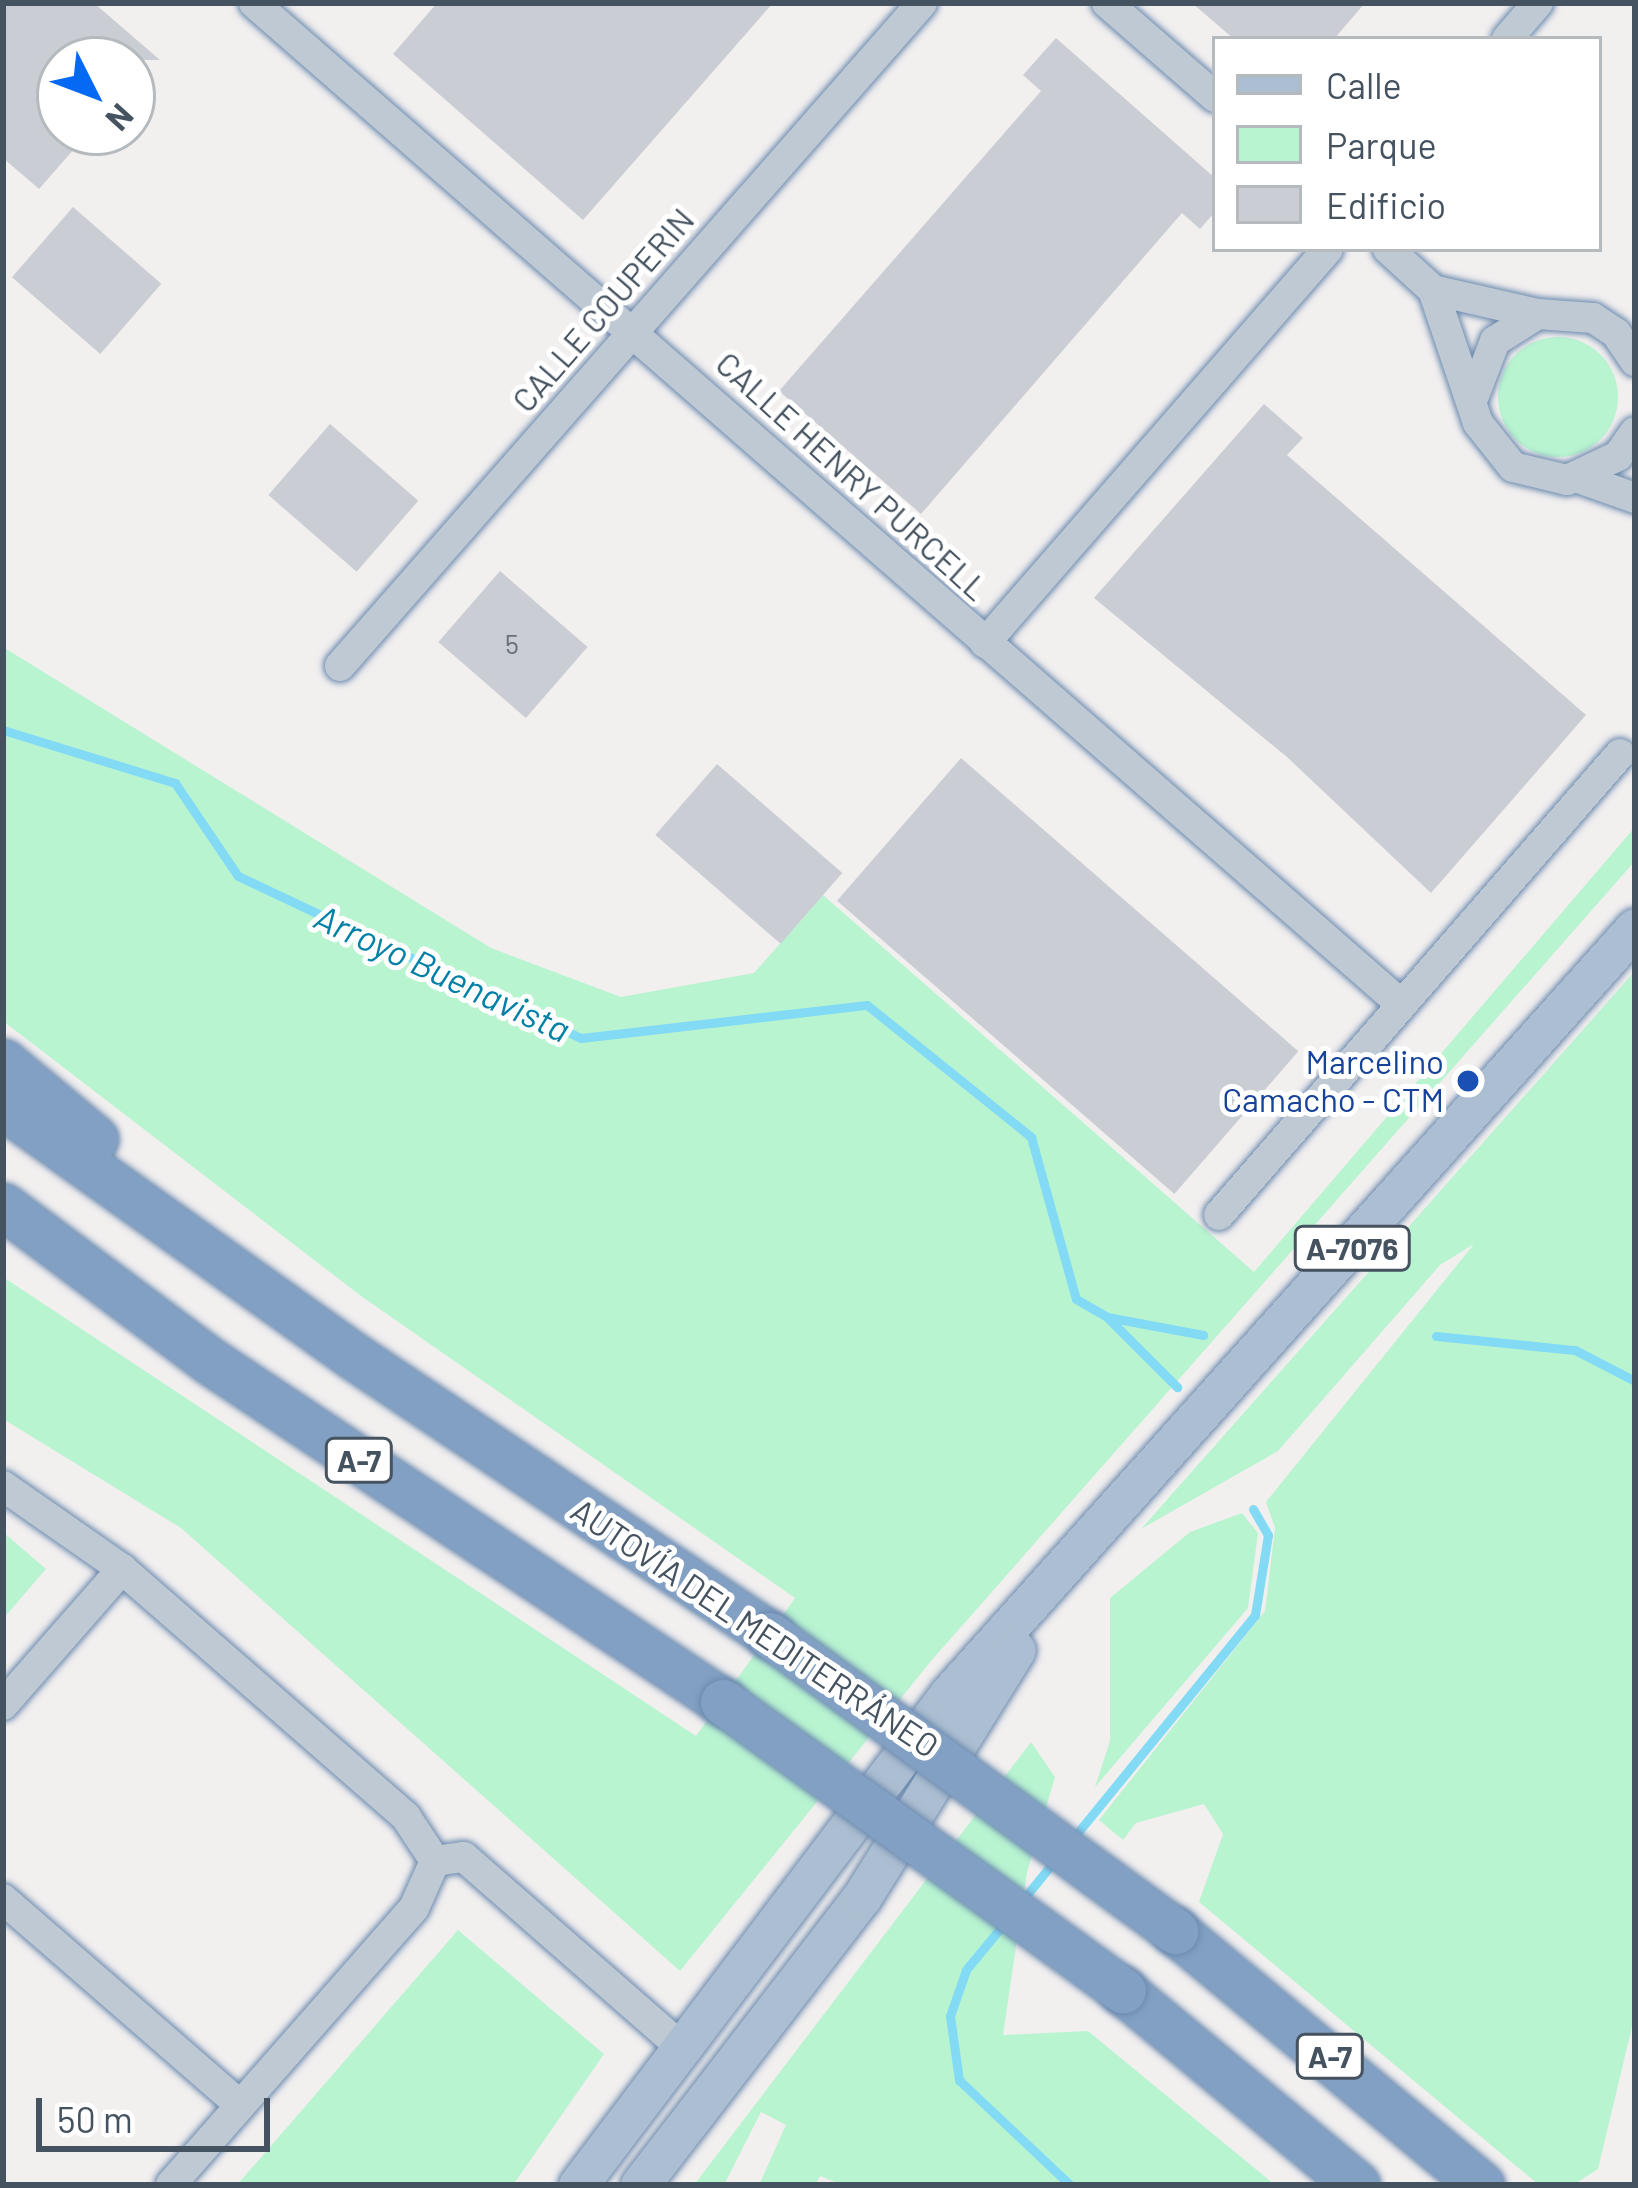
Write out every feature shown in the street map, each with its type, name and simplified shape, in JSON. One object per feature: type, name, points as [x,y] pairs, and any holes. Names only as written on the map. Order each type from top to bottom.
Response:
[{"type":"highway","points":[[3,1062],[355,1357]]},
{"type":"highway","name":"AUTOVÍA DEL MEDITERRÁNEO","points":[[3,1106],[355,1357],[770,1635],[1023,1813],[1175,1931],[1481,2185]]},
{"type":"highway","name":"A-7","points":[[3,1206],[210,1361],[723,1702],[1123,1991],[1357,2185]]},
{"type":"main road","name":"A-7076","points":[[578,2185],[679,2045],[950,1693],[1069,1568],[1635,928]]},
{"type":"main road","name":"A-7076","points":[[640,2185],[719,2076],[862,1897],[1069,1568]]},
{"type":"street","name":"CALLE COUPERIN","points":[[340,666],[922,3]]},
{"type":"street","points":[[1107,3],[1212,94]]},
{"type":"street","points":[[1510,36],[1538,3]]},
{"type":"street","name":"CALLE HENRY PURCELL","points":[[269,8],[985,643],[1401,1004]]},
{"type":"street","points":[[985,643],[1325,252]]},
{"type":"street","points":[[1391,252],[1432,290],[1492,448],[1513,467],[1539,478],[1576,477],[1635,498]]},
{"type":"street","points":[[1432,290],[1538,314],[1592,318],[1616,333],[1635,361]]},
{"type":"street","points":[[1474,396],[1495,341],[1538,314]]},
{"type":"street","points":[[1576,477],[1618,456],[1635,432]]},
{"type":"street","points":[[1219,1215],[1620,754]]},
{"type":"street","points":[[3,1486],[122,1569],[406,1817],[434,1870]]},
{"type":"street","points":[[3,1705],[122,1569]]},
{"type":"street","points":[[171,2185],[434,1870],[464,1857],[679,2045]]},
{"type":"street","points":[[3,1900],[240,2105]]},
{"type":"green space","points":[[1558,337],[1581,341],[1601,354],[1614,374],[1618,397],[1614,420],[1601,440],[1581,453],[1558,457],[1535,453],[1515,440],[1502,420],[1498,397],[1502,374],[1515,354],[1535,341]]},
{"type":"green space","points":[[3,647],[491,948],[621,997],[754,973],[823,895],[1254,1272],[1635,827],[1635,861],[931,1661],[680,1971],[181,1528],[3,1419],[3,1277],[696,1736],[795,1598],[361,1296],[3,1021]]},
{"type":"green space","points":[[1635,971],[1635,2014],[1598,2169],[1573,2185],[1539,2185],[1199,1902],[1223,1834],[1204,1804],[1136,1823],[1123,1840],[1099,1820],[1265,1611],[1275,1528],[1266,1502],[1474,1244],[1440,1265],[1278,1451],[1141,1529]]},
{"type":"green space","points":[[1242,1513],[1258,1533],[1248,1608],[1095,1787],[1110,1741],[1110,1598],[1190,1532]]},
{"type":"green space","points":[[3,1532],[46,1569],[3,1619]]},
{"type":"green space","points":[[1031,1742],[1055,1777],[1027,1872],[1003,2035],[1088,2031],[1275,2185],[842,2185],[820,2176],[815,2185],[759,2185],[786,2125],[761,2112],[724,2185],[694,2185]]},
{"type":"green space","points":[[458,1930],[604,2054],[513,2185],[237,2185]]},
{"type":"building","points":[[3,3],[94,3],[132,36],[36,36],[36,156],[68,156],[39,189],[3,158]]},
{"type":"building","points":[[437,3],[773,3],[583,220],[393,54]]},
{"type":"building","points":[[1192,3],[1365,3],[1337,36],[1230,36]]},
{"type":"building","points":[[1056,38],[1212,175],[1212,215],[1200,229],[1182,213],[921,514],[779,391],[1041,91],[1023,75]]},
{"type":"building","points":[[73,207],[161,284],[100,354],[12,277]]},
{"type":"building","points":[[1264,404],[1303,438],[1287,455],[1586,715],[1431,893],[1287,757],[1094,598]]},
{"type":"building","points":[[330,424],[418,501],[357,572],[268,495]]},
{"type":"building","points":[[500,571],[588,647],[526,718],[438,642]]},
{"type":"building","points":[[961,758],[1298,1051],[1174,1194],[837,901]]},
{"type":"building","points":[[717,764],[842,873],[781,944],[655,835]]},
{"type":"waterway","name":"Arroyo Buenavista","points":[[3,730],[175,783],[238,876],[581,1038],[867,1005],[1031,1137],[1076,1299],[1107,1317],[1203,1335]]},
{"type":"waterway","points":[[1108,1318],[1177,1387]]},
{"type":"waterway","name":"Arroyo Buenavista","points":[[1436,1336],[1575,1350],[1635,1381]]},
{"type":"waterway","points":[[1070,1842],[1255,1615],[1268,1535],[1253,1509]]},
{"type":"waterway","points":[[1021,1902],[1056,1859]]},
{"type":"waterway","points":[[1007,1920],[966,1970],[950,2016],[959,2080],[1070,2185]]},
{"type":"place","name":"Marcelino Camacho - CTM","points":[[1468,1081]]}]
